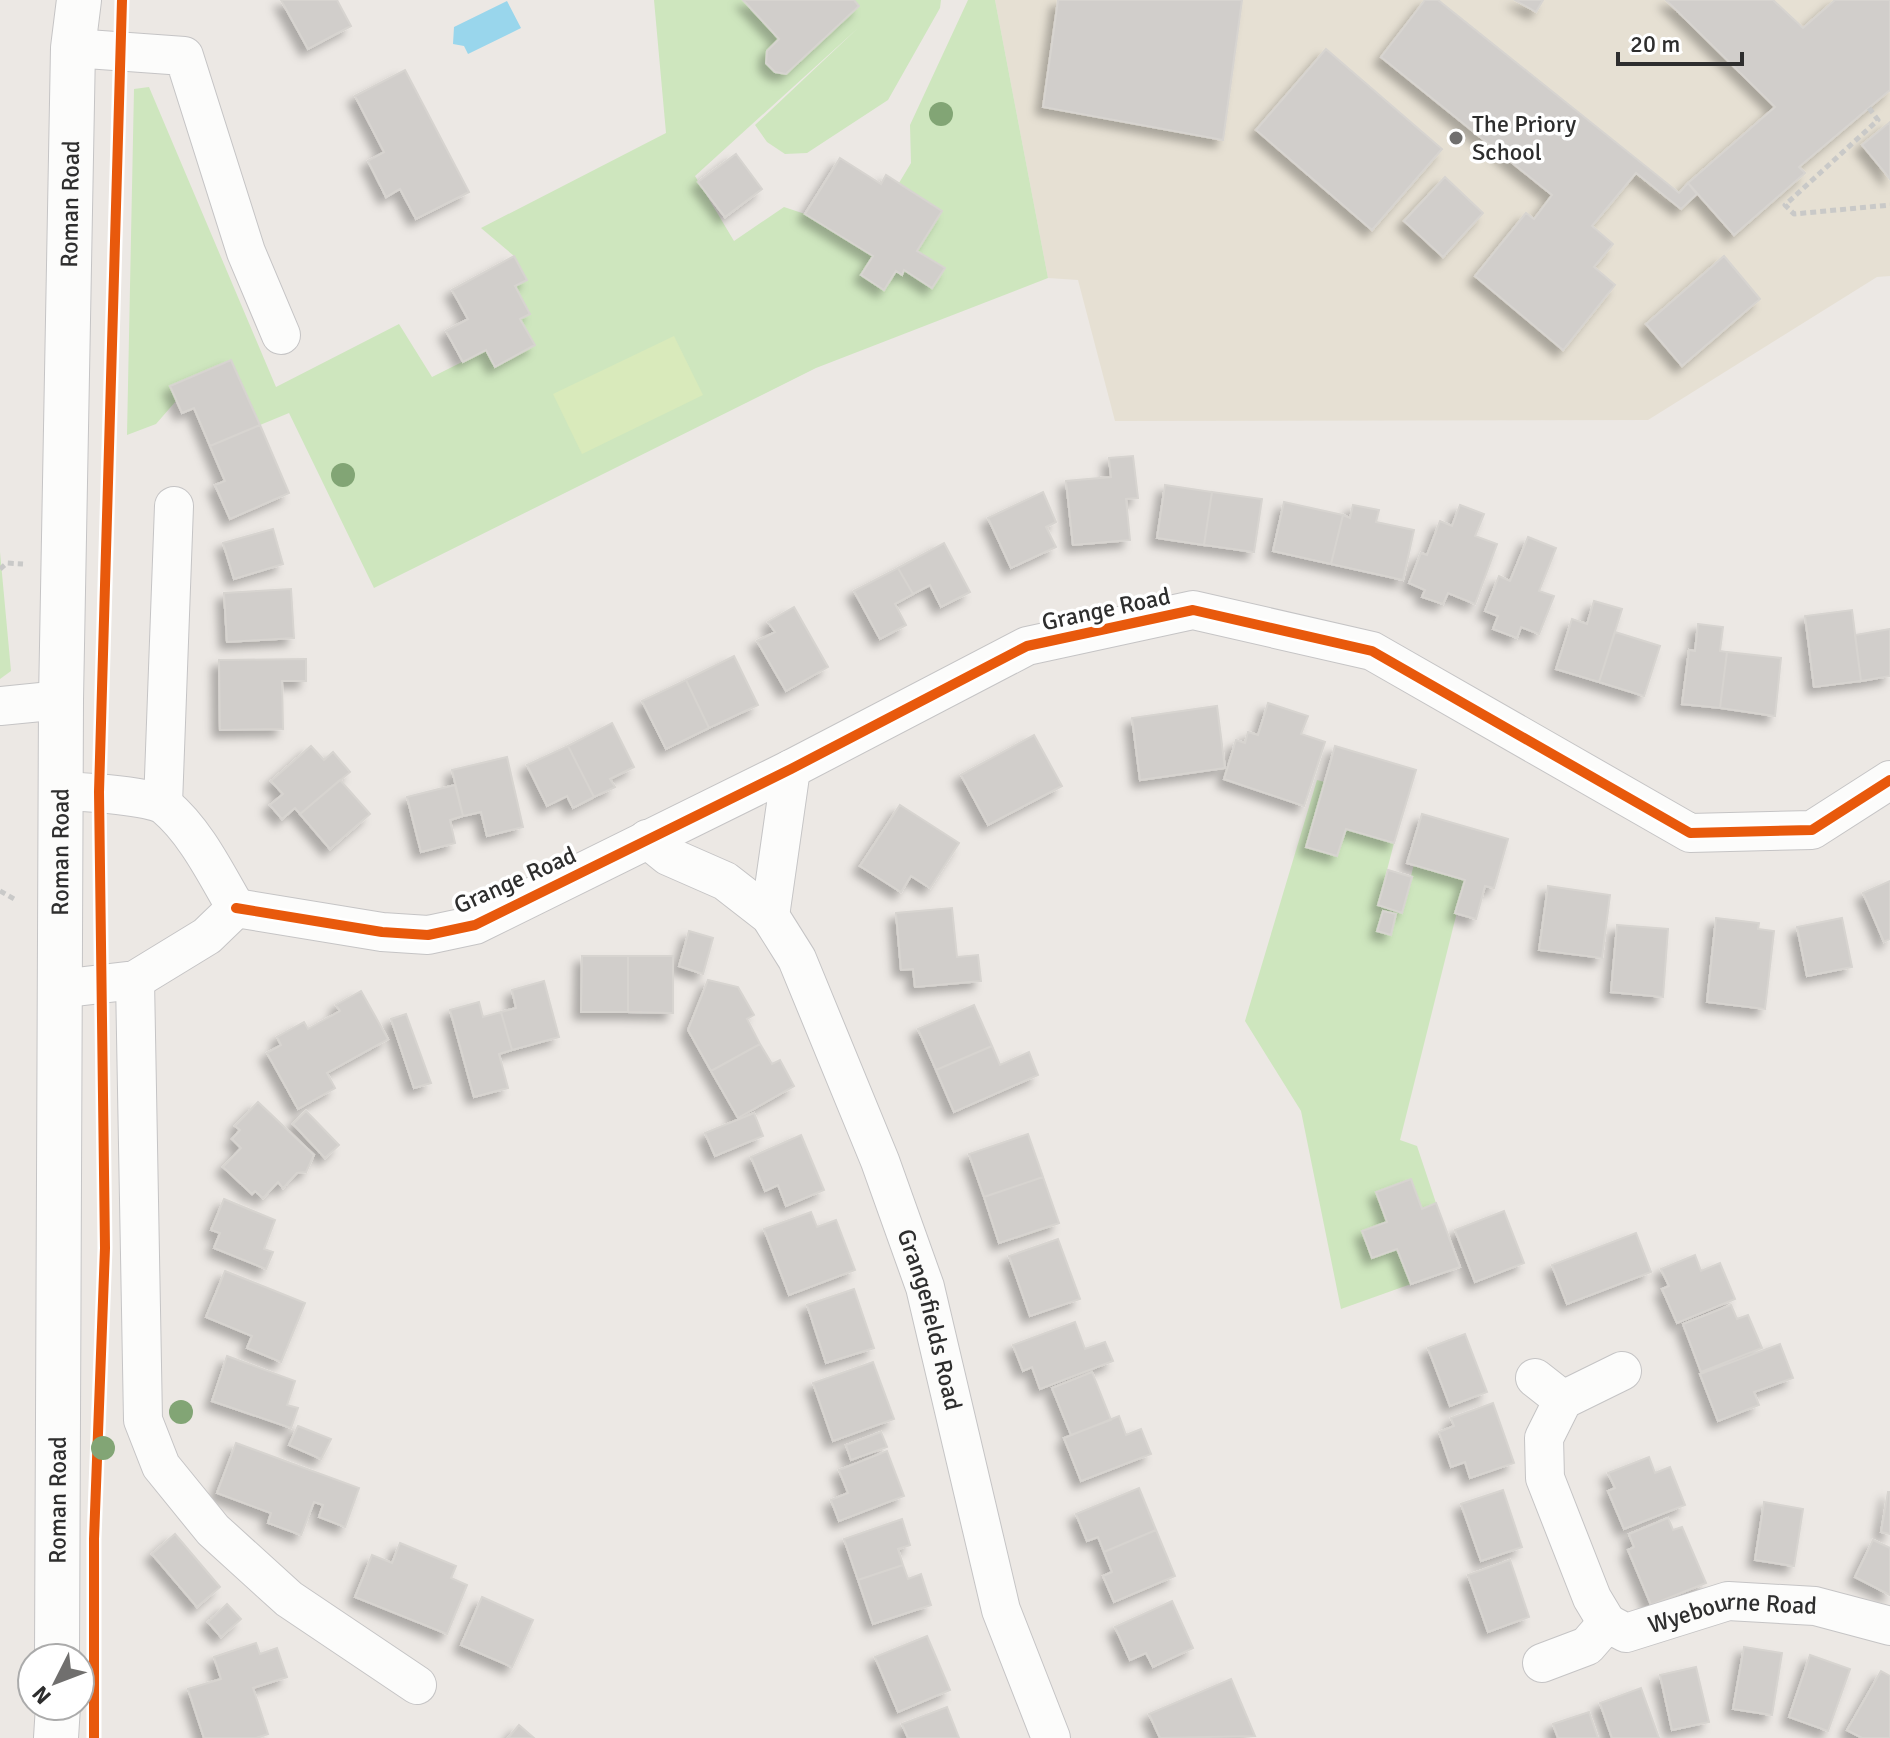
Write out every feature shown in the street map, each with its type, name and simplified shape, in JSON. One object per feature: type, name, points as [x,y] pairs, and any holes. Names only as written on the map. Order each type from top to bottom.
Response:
[{"type":"main road","name":"Roman Road","points":[[57,1642],[61,700],[73,48],[79,0]]},
{"type":"street","points":[[73,48],[184,56],[246,252],[281,335]]},
{"type":"street","points":[[163,804],[174,506]]},
{"type":"street","name":"Grange Road","points":[[236,908],[382,932],[428,935],[475,925],[791,769],[1027,646],[1193,610],[1372,651],[1690,833],[1812,830],[1890,780]]},
{"type":"street","points":[[0,706],[61,700]]},
{"type":"street","points":[[770,916],[791,769]]},
{"type":"street","points":[[59,989],[135,980],[207,936],[236,908],[204,852],[163,804],[99,792],[61,791]]},
{"type":"street","name":"Grangefields Road","points":[[647,839],[668,856],[725,881],[770,916],[797,959],[880,1161],[925,1287],[1001,1610],[1051,1738]]},
{"type":"street","points":[[135,980],[143,1420],[161,1466],[213,1530],[289,1599],[417,1685]]},
{"type":"street","points":[[1542,1663],[1587,1646],[1607,1623],[1592,1598],[1545,1478],[1544,1438],[1549,1389],[1622,1371]]},
{"type":"street","name":"Wyebourne Road","points":[[1607,1623],[1626,1633],[1728,1601],[1815,1606],[1890,1626]]},
{"type":"path","points":[[1869,108],[1878,120],[1785,205],[1794,214],[1890,205]]},
{"type":"shaded area","name":"The Priory School","points":[[995,0],[1890,0],[1890,276],[1877,277],[1648,420],[1115,421],[1078,280],[1048,278]]},
{"type":"green space","points":[[654,0],[743,0],[779,39],[767,51],[766,63],[786,74],[859,6],[854,0],[941,0],[940,8],[888,100],[807,153],[785,154],[767,142],[755,125],[858,28],[695,176],[734,241],[784,207],[805,214],[873,256],[861,275],[884,290],[896,271],[901,275],[904,270],[932,287],[944,268],[917,251],[942,211],[899,183],[911,163],[910,125],[968,0],[995,0],[1048,278],[816,368],[374,588],[289,413],[260,425],[231,360],[171,386],[176,401],[156,424],[127,435],[134,89],[149,87],[276,387],[399,324],[432,377],[486,350],[495,367],[535,345],[520,319],[514,256],[481,228],[666,133]]},
{"type":"green space","points":[[674,336],[703,395],[582,454],[553,394]]},
{"type":"green space","points":[[0,552],[11,671],[0,679]]},
{"type":"green space","points":[[1317,780],[1325,782],[1306,847],[1337,856],[1346,829],[1394,843],[1378,905],[1402,912],[1414,864],[1465,880],[1400,1140],[1417,1146],[1436,1203],[1422,1209],[1411,1179],[1376,1192],[1411,1284],[1341,1309],[1301,1111],[1245,1021]]},
{"type":"water","points":[[507,1],[521,28],[468,54],[464,46],[453,44],[454,27]]},
{"type":"building","points":[[281,0],[337,0],[351,26],[308,49]]},
{"type":"building","points":[[743,0],[854,0],[859,6],[786,74],[775,72],[766,63],[767,51],[779,39]]},
{"type":"building","points":[[1058,0],[1242,0],[1223,140],[1043,107]]},
{"type":"building","points":[[1425,0],[1438,0],[1679,193],[1688,183],[1697,194],[1681,209],[1636,173],[1592,226],[1613,244],[1594,267],[1615,285],[1563,350],[1475,276],[1526,213],[1534,219],[1552,195],[1381,57]]},
{"type":"building","points":[[1515,0],[1543,0],[1536,12]]},
{"type":"building","points":[[1666,0],[1773,0],[1803,28],[1835,0],[1890,0],[1890,90],[1799,167],[1805,173],[1734,235],[1688,183],[1775,107]]},
{"type":"building","points":[[1326,49],[1442,149],[1372,230],[1256,130]]},
{"type":"building","points":[[405,70],[469,192],[416,219],[400,189],[386,197],[368,161],[384,152],[355,96]]},
{"type":"building","points":[[1890,122],[1890,179],[1862,145]]},
{"type":"building","points":[[736,154],[762,189],[725,217],[698,182]]},
{"type":"building","points":[[840,158],[881,184],[886,175],[942,211],[917,251],[945,268],[932,288],[904,270],[902,275],[896,271],[884,290],[861,275],[873,256],[805,214]]},
{"type":"building","points":[[1445,177],[1483,213],[1443,257],[1404,221]]},
{"type":"building","points":[[514,256],[527,280],[515,286],[530,314],[520,319],[535,345],[495,367],[486,350],[463,362],[446,331],[468,319],[452,290]]},
{"type":"building","points":[[1724,256],[1760,299],[1682,366],[1646,324]]},
{"type":"building","points":[[231,360],[260,425],[210,446],[194,408],[182,413],[170,386]]},
{"type":"building","points":[[260,425],[289,493],[230,519],[215,485],[225,481],[210,446]]},
{"type":"building","points":[[1133,456],[1138,498],[1126,499],[1130,540],[1073,545],[1066,481],[1111,477],[1109,458]]},
{"type":"building","points":[[1165,485],[1212,492],[1204,545],[1157,538]]},
{"type":"building","points":[[1043,492],[1056,522],[1046,527],[1056,547],[1011,568],[988,518]]},
{"type":"building","points":[[1212,492],[1262,499],[1254,552],[1204,545]]},
{"type":"building","points":[[1284,502],[1343,515],[1331,564],[1273,551]]},
{"type":"building","points":[[1353,505],[1379,510],[1376,522],[1414,530],[1403,580],[1331,564],[1343,515],[1350,518]]},
{"type":"building","points":[[1460,505],[1484,514],[1475,536],[1497,544],[1475,604],[1448,593],[1443,604],[1422,597],[1425,590],[1409,583],[1421,553],[1427,555],[1440,521],[1452,526]]},
{"type":"building","points":[[273,529],[283,564],[234,579],[223,543]]},
{"type":"building","points":[[1528,537],[1556,548],[1539,591],[1554,596],[1539,634],[1521,627],[1517,638],[1493,629],[1498,616],[1485,611],[1499,576],[1510,581]]},
{"type":"building","points":[[944,543],[970,592],[941,607],[930,585],[913,594],[898,568]]},
{"type":"building","points":[[898,568],[913,594],[895,604],[906,625],[880,639],[854,591]]},
{"type":"building","points":[[291,589],[294,638],[227,642],[224,593]]},
{"type":"building","points":[[1594,601],[1622,609],[1599,682],[1556,669],[1572,619],[1587,624]]},
{"type":"building","points":[[794,607],[828,667],[786,691],[757,641],[775,632],[768,622]]},
{"type":"building","points":[[1852,610],[1861,681],[1814,687],[1805,616]]},
{"type":"building","points":[[1698,624],[1723,627],[1720,651],[1727,652],[1720,708],[1682,704],[1689,650],[1695,651]]},
{"type":"building","points":[[1890,629],[1890,676],[1861,681],[1855,635]]},
{"type":"building","points":[[1615,632],[1660,646],[1644,696],[1599,682]]},
{"type":"building","points":[[1727,652],[1781,658],[1775,716],[1720,708]]},
{"type":"building","points":[[734,656],[758,705],[709,728],[686,680]]},
{"type":"building","points":[[306,659],[306,681],[282,681],[283,729],[220,730],[219,660]]},
{"type":"building","points":[[686,680],[709,728],[666,749],[642,701]]},
{"type":"building","points":[[1268,703],[1308,716],[1301,734],[1325,742],[1304,806],[1224,779],[1236,740],[1245,743],[1248,732],[1258,735]]},
{"type":"building","points":[[1217,706],[1225,768],[1140,780],[1132,718]]},
{"type":"building","points":[[612,723],[634,767],[610,779],[615,787],[594,797],[568,746]]},
{"type":"building","points":[[1034,735],[1062,786],[988,825],[961,775]]},
{"type":"building","points":[[311,746],[324,760],[333,752],[350,772],[300,814],[295,808],[282,819],[270,805],[283,794],[271,781]]},
{"type":"building","points":[[568,746],[594,797],[573,808],[567,796],[547,806],[527,765]]},
{"type":"building","points":[[1335,746],[1416,770],[1394,843],[1346,829],[1337,856],[1306,847]]},
{"type":"building","points":[[507,757],[523,827],[487,836],[481,812],[463,816],[452,770]]},
{"type":"building","points":[[340,780],[370,814],[330,849],[300,814]]},
{"type":"building","points":[[455,785],[463,816],[450,820],[455,843],[421,852],[407,797]]},
{"type":"building","points":[[900,805],[959,843],[930,888],[911,876],[901,892],[860,866]]},
{"type":"building","points":[[1422,814],[1508,839],[1494,888],[1485,886],[1476,919],[1455,913],[1465,880],[1407,863]]},
{"type":"building","points":[[1388,870],[1412,877],[1402,913],[1378,905]]},
{"type":"building","points":[[1890,881],[1890,939],[1884,942],[1863,893]]},
{"type":"building","points":[[1548,886],[1610,895],[1602,958],[1539,950]]},
{"type":"building","points":[[952,908],[957,957],[978,955],[981,981],[915,987],[913,969],[901,970],[896,913]]},
{"type":"building","points":[[1383,911],[1396,914],[1391,935],[1377,931]]},
{"type":"building","points":[[1716,918],[1759,923],[1758,929],[1774,931],[1765,1009],[1707,1002]]},
{"type":"building","points":[[1842,918],[1852,967],[1807,976],[1797,927]]},
{"type":"building","points":[[1617,925],[1668,929],[1663,997],[1611,992]]},
{"type":"building","points":[[689,931],[713,938],[703,974],[679,966]]},
{"type":"building","points":[[582,956],[628,956],[628,1012],[581,1012]]},
{"type":"building","points":[[628,956],[673,956],[673,1013],[628,1012]]},
{"type":"building","points":[[708,980],[738,987],[754,1015],[747,1019],[760,1044],[711,1071],[688,1030]]},
{"type":"building","points":[[544,981],[559,1037],[512,1050],[501,1012],[516,1008],[512,990]]},
{"type":"building","points":[[361,991],[388,1039],[327,1073],[335,1088],[298,1109],[267,1053],[281,1045],[277,1037],[304,1022],[308,1029],[340,1011],[336,1005]]},
{"type":"building","points":[[479,1002],[483,1017],[501,1012],[512,1050],[499,1054],[508,1088],[474,1097],[450,1010]]},
{"type":"building","points":[[974,1005],[992,1046],[936,1070],[918,1029]]},
{"type":"building","points":[[406,1014],[431,1083],[414,1088],[391,1019]]},
{"type":"building","points":[[760,1044],[772,1064],[780,1060],[794,1086],[738,1118],[711,1071]]},
{"type":"building","points":[[992,1046],[1000,1065],[1029,1052],[1038,1075],[954,1112],[936,1070]]},
{"type":"building","points":[[258,1102],[314,1155],[306,1172],[297,1173],[283,1188],[278,1182],[263,1198],[255,1191],[252,1194],[223,1167],[241,1148],[232,1139],[240,1130],[235,1126]]},
{"type":"building","points":[[306,1111],[339,1145],[325,1158],[293,1124]]},
{"type":"building","points":[[754,1113],[763,1136],[715,1156],[705,1133]]},
{"type":"building","points":[[1028,1134],[1043,1177],[984,1197],[969,1154]]},
{"type":"building","points":[[801,1135],[824,1190],[786,1206],[778,1185],[765,1191],[751,1157]]},
{"type":"building","points":[[1043,1177],[1059,1223],[999,1243],[984,1197]]},
{"type":"building","points":[[1411,1179],[1422,1209],[1436,1203],[1460,1267],[1411,1284],[1397,1249],[1372,1258],[1362,1231],[1387,1222],[1376,1192]]},
{"type":"building","points":[[224,1199],[275,1220],[264,1249],[273,1252],[266,1269],[214,1248],[220,1233],[211,1230]]},
{"type":"building","points":[[1504,1211],[1524,1263],[1475,1282],[1455,1230]]},
{"type":"building","points":[[811,1212],[817,1227],[836,1220],[855,1270],[789,1295],[764,1229]]},
{"type":"building","points":[[1636,1233],[1651,1272],[1567,1304],[1552,1265]]},
{"type":"building","points":[[1058,1239],[1080,1299],[1030,1316],[1009,1256]]},
{"type":"building","points":[[1695,1255],[1701,1271],[1720,1263],[1735,1299],[1677,1323],[1662,1289],[1669,1286],[1661,1269]]},
{"type":"building","points":[[225,1271],[305,1303],[281,1362],[247,1348],[252,1336],[206,1317]]},
{"type":"building","points":[[854,1289],[874,1348],[826,1363],[807,1305]]},
{"type":"building","points":[[1731,1305],[1737,1319],[1748,1315],[1762,1348],[1701,1372],[1683,1324]]},
{"type":"building","points":[[1075,1322],[1085,1349],[1105,1342],[1113,1361],[1040,1389],[1032,1367],[1023,1371],[1013,1345]]},
{"type":"building","points":[[1465,1334],[1487,1392],[1450,1406],[1428,1348]]},
{"type":"building","points":[[1780,1344],[1793,1378],[1754,1392],[1759,1405],[1718,1421],[1700,1374]]},
{"type":"building","points":[[227,1356],[295,1381],[287,1405],[298,1408],[291,1428],[212,1401]]},
{"type":"building","points":[[873,1362],[894,1419],[833,1441],[813,1383]]},
{"type":"building","points":[[1092,1372],[1111,1420],[1071,1435],[1052,1388]]},
{"type":"building","points":[[1493,1403],[1514,1463],[1470,1478],[1465,1462],[1451,1467],[1439,1432],[1454,1426],[1451,1418]]},
{"type":"building","points":[[1119,1416],[1126,1435],[1141,1429],[1151,1454],[1081,1481],[1064,1438]]},
{"type":"building","points":[[298,1426],[331,1439],[321,1459],[289,1445]]},
{"type":"building","points":[[881,1432],[887,1447],[851,1460],[846,1445]]},
{"type":"building","points":[[236,1443],[359,1488],[345,1527],[319,1517],[323,1505],[314,1502],[301,1535],[268,1523],[271,1513],[217,1493]]},
{"type":"building","points":[[887,1451],[904,1496],[839,1521],[831,1500],[848,1493],[839,1470]]},
{"type":"building","points":[[1649,1457],[1655,1473],[1670,1467],[1685,1505],[1624,1529],[1608,1491],[1615,1488],[1608,1473]]},
{"type":"building","points":[[1139,1488],[1156,1530],[1104,1552],[1098,1537],[1087,1541],[1076,1514]]},
{"type":"building","points":[[1503,1490],[1522,1547],[1481,1561],[1461,1504]]},
{"type":"building","points":[[1890,1492],[1890,1534],[1881,1532]]},
{"type":"building","points":[[1764,1502],[1803,1509],[1794,1566],[1755,1560]]},
{"type":"building","points":[[1668,1518],[1673,1530],[1682,1527],[1706,1583],[1651,1605],[1628,1550],[1634,1547],[1629,1534]]},
{"type":"building","points":[[902,1519],[910,1545],[898,1549],[903,1565],[858,1580],[844,1539]]},
{"type":"building","points":[[1156,1530],[1175,1576],[1114,1602],[1103,1576],[1112,1572],[1104,1552]]},
{"type":"building","points":[[175,1534],[220,1587],[197,1607],[152,1554]]},
{"type":"building","points":[[1873,1540],[1890,1548],[1890,1595],[1855,1577]]},
{"type":"building","points":[[400,1543],[456,1566],[451,1578],[467,1585],[447,1634],[355,1597],[372,1555],[392,1563]]},
{"type":"building","points":[[1510,1560],[1529,1617],[1488,1632],[1468,1575]]},
{"type":"building","points":[[903,1565],[908,1579],[921,1574],[931,1605],[873,1624],[858,1580]]},
{"type":"building","points":[[482,1597],[533,1620],[512,1667],[461,1645]]},
{"type":"building","points":[[1172,1601],[1193,1648],[1153,1667],[1146,1653],[1130,1660],[1115,1627]]},
{"type":"building","points":[[227,1604],[241,1619],[221,1637],[208,1622]]},
{"type":"building","points":[[927,1636],[950,1690],[898,1712],[875,1657]]},
{"type":"building","points":[[256,1643],[260,1654],[277,1648],[287,1677],[253,1688],[268,1734],[256,1738],[204,1738],[188,1689],[221,1679],[214,1657]]},
{"type":"building","points":[[1744,1647],[1782,1653],[1772,1715],[1733,1709]]},
{"type":"building","points":[[1810,1655],[1850,1669],[1828,1731],[1789,1717]]},
{"type":"building","points":[[1696,1667],[1709,1722],[1672,1730],[1660,1675]]},
{"type":"building","points":[[1881,1671],[1890,1676],[1890,1738],[1862,1738],[1847,1730]]},
{"type":"building","points":[[1231,1679],[1255,1736],[1160,1738],[1149,1714]]},
{"type":"building","points":[[1641,1688],[1659,1738],[1612,1738],[1600,1703]]},
{"type":"building","points":[[947,1707],[959,1738],[908,1738],[902,1724]]},
{"type":"building","points":[[1589,1712],[1598,1738],[1558,1738],[1553,1724]]},
{"type":"building","points":[[519,1725],[534,1738],[508,1738]]},
{"type":"cycle path","points":[[94,1738],[94,1539],[105,1248],[99,792],[122,0]]},
{"type":"cycle path","points":[[236,908],[382,932],[428,935],[475,925],[791,769],[1027,646],[1193,610],[1372,651],[1690,833],[1812,830],[1890,780]]},
{"type":"place","name":"The Priory School","points":[[1456,138]]}]
